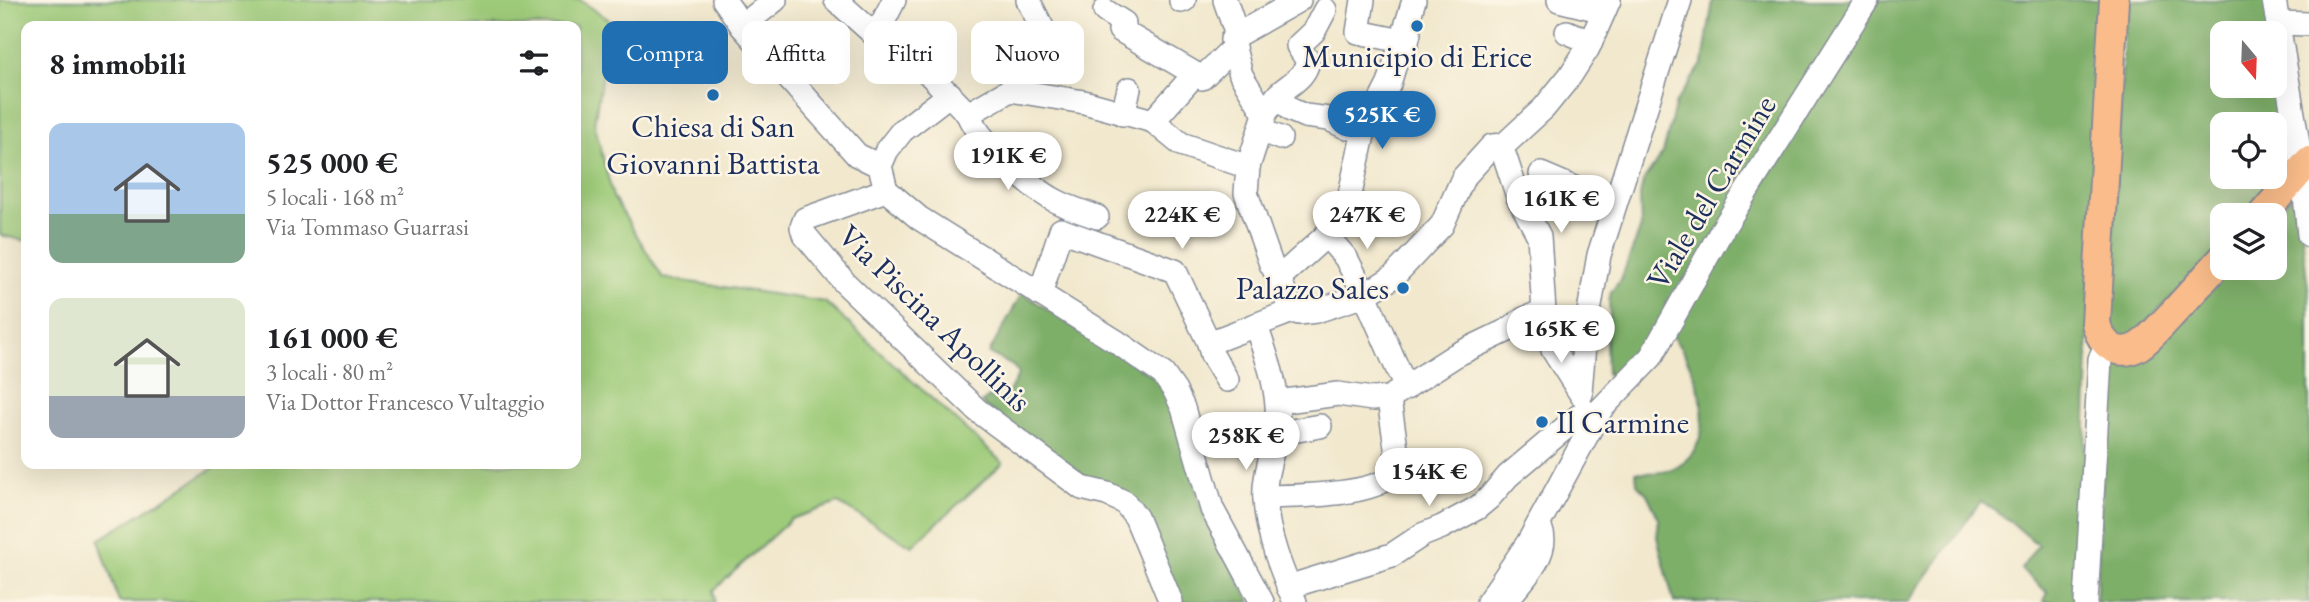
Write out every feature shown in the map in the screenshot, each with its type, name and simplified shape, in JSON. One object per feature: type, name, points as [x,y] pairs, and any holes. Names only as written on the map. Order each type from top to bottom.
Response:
[{"type":"main road","points":[[2114,0],[2096,323],[2099,334],[2106,345],[2118,351],[2140,346],[2210,272]]},
{"type":"main road","points":[[2272,203],[2305,165]]},
{"type":"street","points":[[724,0],[742,25]]},
{"type":"street","points":[[755,21],[775,0]]},
{"type":"street","points":[[836,0],[864,25]]},
{"type":"street","points":[[884,21],[894,0]]},
{"type":"street","points":[[1028,0],[1039,21]]},
{"type":"street","points":[[1225,0],[1244,80],[1271,119]]},
{"type":"street","points":[[1105,11],[1125,23],[1120,30],[1202,78],[1236,39],[1299,0]]},
{"type":"street","points":[[1363,0],[1358,32],[1401,41]]},
{"type":"street","points":[[1279,278],[1339,223],[1349,200],[1356,132],[1389,84],[1416,0]]},
{"type":"street","points":[[1209,342],[1292,311],[1316,311],[1365,295],[1393,277],[1416,255],[1442,225],[1463,178],[1492,146],[1504,145],[1544,108],[1591,42],[1607,6],[1559,0]]},
{"type":"street","points":[[1488,602],[1538,524],[1589,409],[1585,345],[1599,256],[1680,0]]},
{"type":"street","name":"Viale del Carmine","points":[[1589,409],[1651,357],[1722,230],[1867,0]]},
{"type":"street","points":[[2274,0],[2278,21]]},
{"type":"street","points":[[1292,311],[1271,264],[1246,193],[1248,167],[1271,119],[1307,68],[1308,61],[1298,46],[1314,31],[1325,10]]},
{"type":"street","points":[[2287,23],[2309,24]]},
{"type":"street","points":[[1567,32],[1591,42]]},
{"type":"street","points":[[2287,70],[2305,165],[2309,235]]},
{"type":"street","points":[[1153,121],[1196,75]]},
{"type":"street","points":[[793,84],[857,155],[880,166]]},
{"type":"street","points":[[940,84],[968,114],[972,125],[990,146],[1037,188],[1055,201],[1097,217]]},
{"type":"street","points":[[1123,114],[1129,89]]},
{"type":"street","points":[[968,114],[1010,90],[1084,102],[1153,121],[1181,144],[1248,167]]},
{"type":"street","points":[[950,94],[902,131],[887,150],[880,166],[886,190],[919,218],[1163,374],[1183,408],[1212,509],[1262,602]]},
{"type":"street","points":[[1271,119],[1292,110],[1306,116],[1329,119],[1356,132]]},
{"type":"street","points":[[1499,146],[1518,197],[1539,236],[1544,311],[1553,350],[1589,409]]},
{"type":"street","points":[[1518,197],[1529,189],[1544,168],[1614,205]]},
{"type":"street","name":"Via Piscina Apollinis","points":[[886,190],[806,219],[802,227],[804,234],[845,283],[977,410],[1082,488],[1107,494],[1124,502],[1136,517],[1171,602]]},
{"type":"street","points":[[1040,294],[1061,230],[1175,271],[1209,342],[1212,355],[1227,380]]},
{"type":"street","points":[[1265,497],[1340,493],[1379,484],[1394,473],[1398,460],[1397,393],[1365,295],[1346,258],[1326,234]]},
{"type":"street","points":[[1278,402],[1338,394],[1372,399],[1397,393],[1456,355],[1544,311]]},
{"type":"street","points":[[1255,326],[1268,360],[1278,402],[1265,497],[1272,538],[1292,594],[1392,555],[1422,534],[1468,514],[1489,498],[1508,476],[1589,409]]},
{"type":"street","points":[[2086,602],[2100,359],[2106,345]]},
{"type":"street","points":[[1275,434],[1320,426]]},
{"type":"street","points":[[1505,602],[1544,546],[1544,534],[1538,524]]},
{"type":"green space","points":[[0,0],[580,0],[611,21],[602,21],[602,75],[594,123],[613,197],[663,278],[825,302],[1003,463],[912,546],[838,503],[791,519],[714,590],[715,602],[119,602],[99,540],[212,469],[581,469],[581,21],[21,21],[21,240],[0,235]]},
{"type":"green space","points":[[1713,0],[1861,0],[1658,329],[1626,373],[1607,375],[1606,342],[1611,292],[1621,279],[1641,227],[1640,194],[1644,180],[1663,153],[1676,102],[1703,63]]},
{"type":"green space","points":[[1878,0],[2104,0],[2090,276],[2084,493],[2076,602],[2043,602],[2048,593],[2021,569],[2038,545],[1981,501],[1908,602],[1674,602],[1657,537],[1659,519],[1647,494],[1637,484],[1636,472],[1674,469],[1692,453],[1700,438],[1703,420],[1697,383],[1682,350],[1672,336],[1693,294]]},
{"type":"green space","points":[[2126,0],[2267,0],[2270,21],[2210,21],[2210,98],[2281,98],[2283,112],[2210,112],[2210,189],[2272,189],[2261,203],[2210,203],[2210,260],[2126,341],[2108,327]]},
{"type":"green space","points":[[2287,138],[2291,165],[2287,170]]},
{"type":"green space","points":[[2297,190],[2309,297],[2309,602],[2096,602],[2108,382],[2112,373],[2213,280],[2287,280],[2286,203]]},
{"type":"green space","points":[[1022,293],[1155,378],[1171,398],[1199,501],[1210,530],[1251,602],[1179,602],[1144,519],[981,403],[989,397],[1003,403],[1019,373],[1013,366],[989,353]]},
{"type":"place","name":"Municipio di Erice","points":[[1417,26]]},
{"type":"place","name":"Chiesa di San Giovanni Battista","points":[[713,95]]},
{"type":"place","name":"Palazzo Sales","points":[[1403,288]]},
{"type":"place","name":"Il Carmine","points":[[1542,422]]}]
